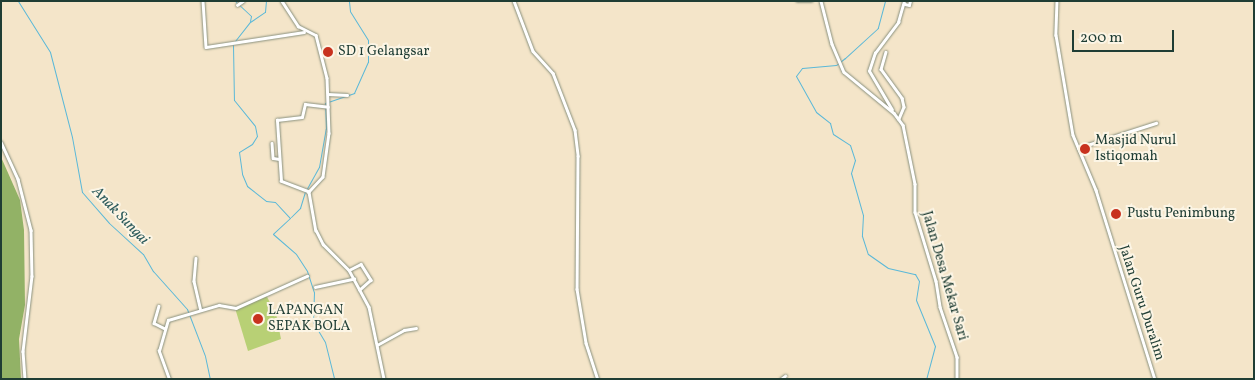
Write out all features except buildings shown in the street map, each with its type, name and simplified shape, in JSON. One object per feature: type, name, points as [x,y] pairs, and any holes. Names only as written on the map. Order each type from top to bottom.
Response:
[{"type":"street","points":[[203,1],[206,47],[305,32],[316,35],[328,94],[329,132],[322,177],[309,192]]},
{"type":"street","points":[[237,5],[243,1]]},
{"type":"street","points":[[282,1],[294,22],[305,32]]},
{"type":"street","points":[[514,1],[534,51],[553,72],[575,130],[578,156],[577,289],[586,343],[598,379]]},
{"type":"street","points":[[797,1],[812,1]]},
{"type":"street","name":"Jalan Desa Mekar Sari","points":[[821,1],[838,61],[852,80],[894,113],[904,127],[915,184],[915,212],[957,361],[957,379]]},
{"type":"street","points":[[894,113],[869,71],[875,53],[898,22],[904,3],[909,5],[910,1]]},
{"type":"street","name":"Jalan Guru Duralim","points":[[1057,1],[1055,28],[1078,148],[1096,190],[1155,379]]},
{"type":"street","points":[[886,52],[881,68],[902,98],[904,107],[899,119]]},
{"type":"street","points":[[328,94],[348,95]]},
{"type":"street","points":[[309,192],[282,183],[277,120],[302,117],[305,104],[327,107]]},
{"type":"street","points":[[1078,148],[1156,122]]},
{"type":"street","points":[[1,142],[18,178],[31,230],[32,276],[23,350],[25,379]]},
{"type":"street","points":[[272,143],[273,158],[279,159]]},
{"type":"street","points":[[309,192],[320,239],[349,270],[371,313],[384,379]]},
{"type":"street","points":[[196,258],[194,281],[200,308]]},
{"type":"street","points":[[349,270],[361,264],[371,280],[360,290]]},
{"type":"street","points":[[170,379],[159,350],[164,328],[168,320],[200,308],[219,304],[236,308],[307,276]]},
{"type":"street","points":[[315,287],[354,279]]},
{"type":"street","points":[[159,306],[154,322],[164,328]]},
{"type":"street","points":[[377,345],[404,330],[416,328]]},
{"type":"street","points":[[781,379],[784,376]]},
{"type":"green space","points":[[1,157],[20,200],[24,230],[25,305],[19,339],[21,379],[1,379]]},
{"type":"green space","name":"LAPANGAN SEPAK BOLA","points":[[266,295],[276,314],[281,339],[248,351],[235,308]]},
{"type":"waterway","name":"Anak Sungai","points":[[18,1],[50,52],[72,137],[82,192],[109,223],[143,254],[153,271],[187,309],[205,356],[210,379]]},
{"type":"waterway","points":[[235,1],[251,16],[250,21]]},
{"type":"waterway","points":[[235,41],[250,22],[265,12],[266,1]]},
{"type":"waterway","points":[[291,217],[300,208],[305,192],[319,167],[326,129],[325,103],[354,93],[368,62],[368,40],[350,11],[349,1]]},
{"type":"waterway","points":[[885,1],[878,28],[845,58],[836,65],[802,68],[796,76],[816,112],[830,123],[833,134],[850,145],[855,160],[851,173],[863,215],[862,236],[868,254],[888,268],[915,274],[919,281],[916,300],[935,346],[926,379]]},
{"type":"waterway","points":[[233,45],[234,100],[255,126],[257,136],[252,144],[239,152],[242,174],[247,186],[266,201],[275,202],[290,218],[273,234],[296,254],[307,271],[314,292],[313,322],[325,342],[334,379]]},
{"type":"place","name":"SD 1 Gelangsar","points":[[328,52]]},
{"type":"place","name":"Masjid Nurul Istiqomah","points":[[1085,149]]},
{"type":"place","name":"Pustu Penimbung","points":[[1116,214]]},
{"type":"place","name":"LAPANGAN SEPAK BOLA","points":[[258,319]]}]
